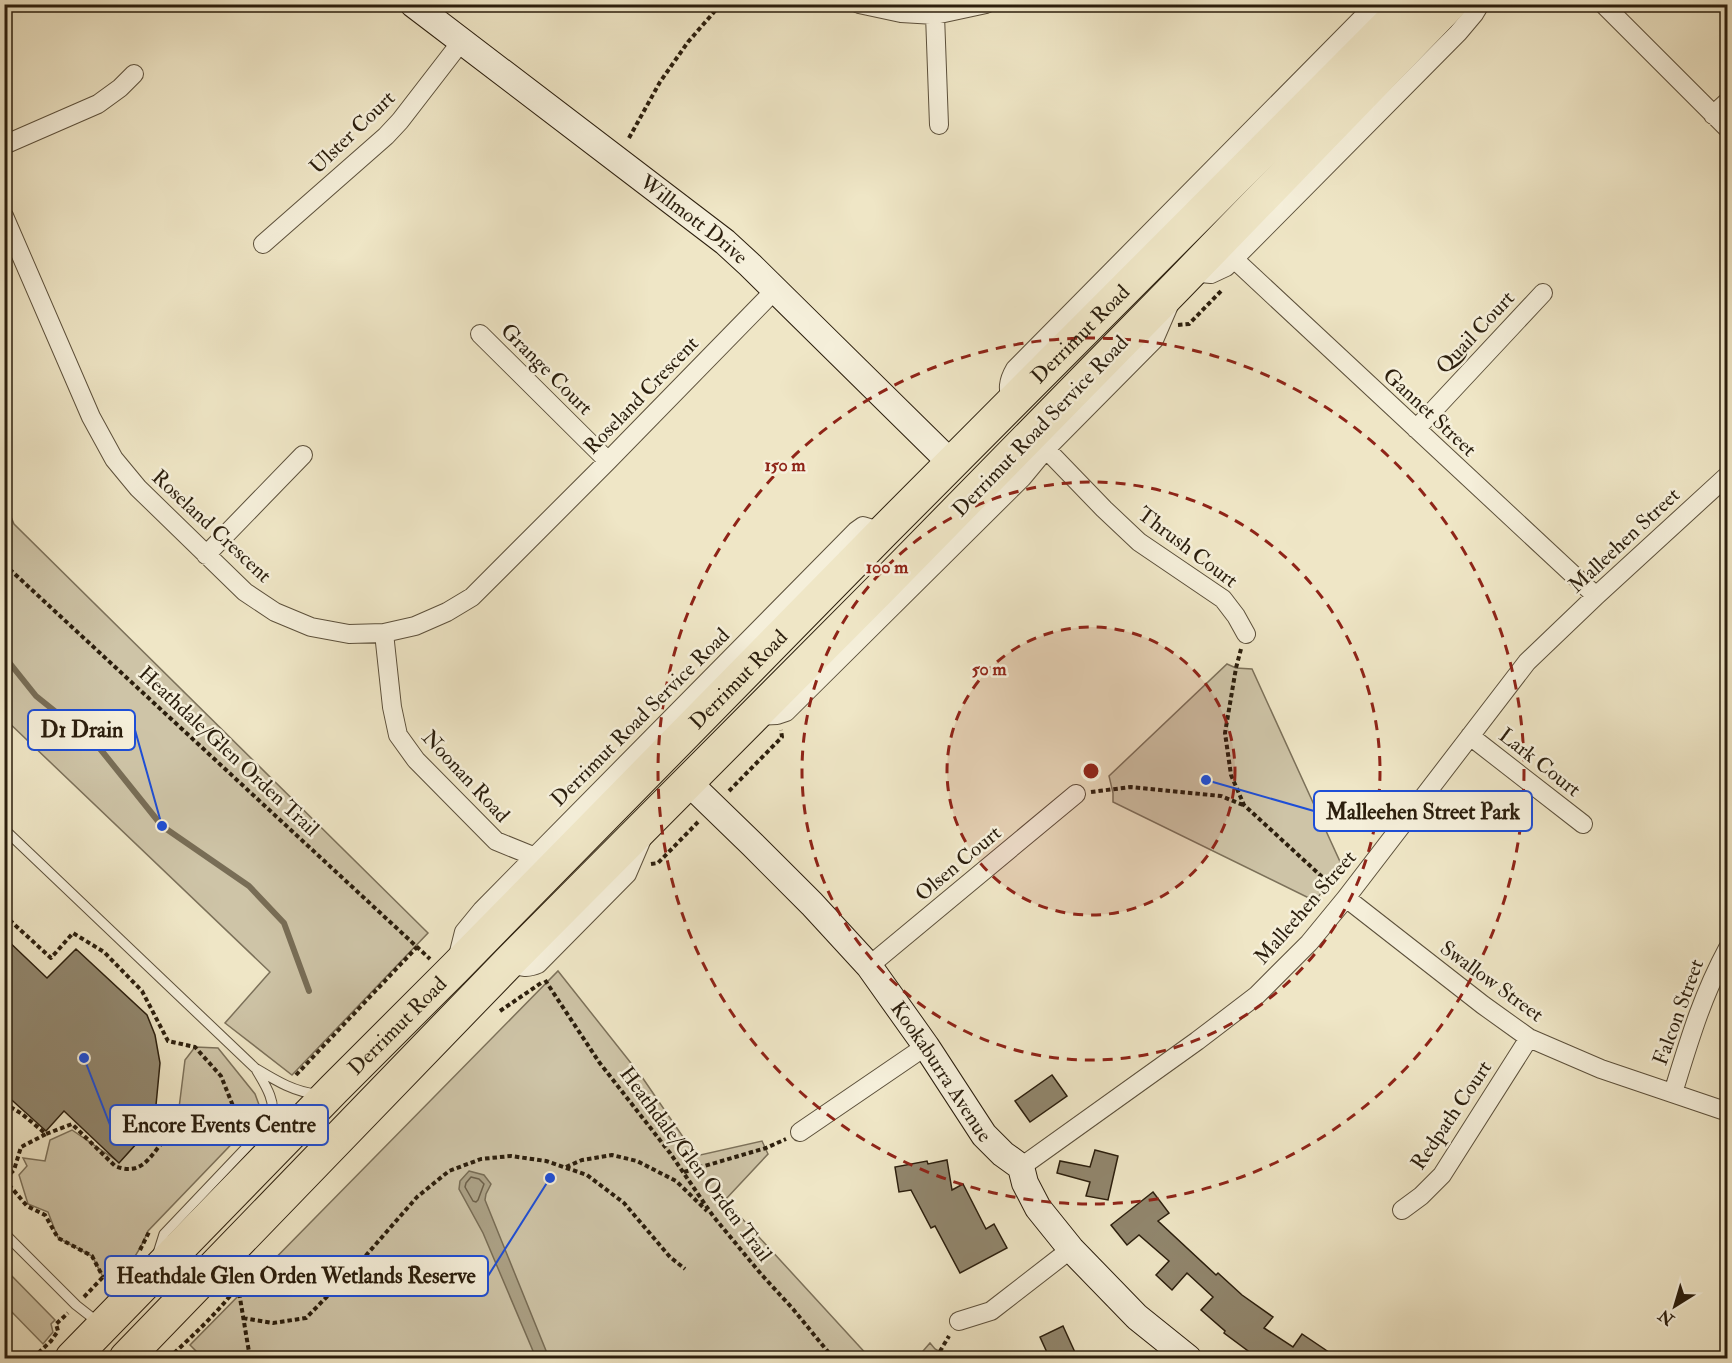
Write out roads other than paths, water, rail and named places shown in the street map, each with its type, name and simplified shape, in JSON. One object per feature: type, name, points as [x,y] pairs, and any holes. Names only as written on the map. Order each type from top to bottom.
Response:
[{"type":"highway","name":"Derrimut Road","points":[[63,1348],[103,1327],[334,1089],[444,964],[662,757],[1409,4]]},
{"type":"highway","name":"Derrimut Road","points":[[129,1355],[509,962],[1183,280],[1230,248],[1450,4]]},
{"type":"highway","points":[[1177,236],[1207,219],[1216,219],[1221,223],[1230,248]]},
{"type":"highway","points":[[1012,402],[1020,409],[1029,412],[1042,412],[1058,407]]},
{"type":"highway","points":[[951,464],[978,489]]},
{"type":"highway","points":[[662,757],[688,782]]},
{"type":"highway","points":[[103,1327],[129,1355]]},
{"type":"street","name":"Willmott Drive","points":[[412,4],[725,242],[951,464]]},
{"type":"street","points":[[860,4],[902,13],[934,15],[986,4]]},
{"type":"street","name":"Derrimut Road Service Road","points":[[1012,402],[1008,391],[1009,379],[1015,369],[1376,4]]},
{"type":"street","points":[[1230,248],[1458,33],[1480,4]]},
{"type":"street","points":[[1603,4],[1728,129]]},
{"type":"street","points":[[934,15],[939,125]]},
{"type":"street","name":"Ulster Court","points":[[263,244],[386,136],[461,42]]},
{"type":"street","points":[[4,145],[98,104],[134,74]]},
{"type":"street","points":[[1713,115],[1728,101]]},
{"type":"street","name":"Roseland Crescent","points":[[4,216],[91,417],[114,459],[138,488],[245,592],[275,612],[311,627],[349,634],[384,633],[415,626],[447,612],[472,597],[775,290]]},
{"type":"street","name":"Gannet Street","points":[[1230,248],[1416,429],[1596,596]]},
{"type":"street","name":"Derrimut Road Service Road","points":[[754,716],[777,715],[786,712],[1028,472],[1046,449],[1154,340],[1183,280]]},
{"type":"street","name":"Quail Court","points":[[1416,429],[1543,293]]},
{"type":"street","name":"Grange Court","points":[[480,334],[608,461]]},
{"type":"street","name":"Thrush Court","points":[[1046,449],[1139,542],[1223,599],[1246,634]]},
{"type":"street","points":[[207,555],[303,455]]},
{"type":"street","name":"Malleehen Street","points":[[1021,1167],[1256,996],[1309,944],[1527,662],[1728,475]]},
{"type":"street","name":"Derrimut Road Service Road","points":[[444,964],[471,922],[533,856],[856,531],[863,526],[883,532]]},
{"type":"street","name":"Noonan Road","points":[[384,633],[392,707],[398,735],[423,767],[496,841],[533,856]]},
{"type":"street","name":"Lark Court","points":[[1470,736],[1583,824]]},
{"type":"street","name":"Kookaburra Avenue","points":[[688,782],[762,853],[869,966],[927,1046],[984,1135],[1003,1154],[1021,1167]]},
{"type":"street","name":"Olsen Court","points":[[869,966],[1076,794]]},
{"type":"street","name":"Swallow Street","points":[[1346,898],[1529,1038],[1601,1069],[1728,1112]]},
{"type":"street","name":"Falcon Street","points":[[1673,1093],[1698,1012],[1728,948]]},
{"type":"street","name":"Redpath Court","points":[[1402,1210],[1421,1196],[1442,1175],[1529,1038]]},
{"type":"street","points":[[800,1132],[927,1046]]},
{"type":"street","points":[[1021,1167],[1025,1183],[1038,1208],[1071,1249],[1137,1317],[1188,1359]]},
{"type":"street","points":[[959,1321],[991,1311],[1071,1249]]},
{"type":"lane","points":[[4,829],[255,1068],[303,1093],[318,1094],[334,1089]]},
{"type":"lane","points":[[153,1276],[164,1234],[271,1119],[273,1109],[267,1088],[255,1068]]},
{"type":"lane","points":[[5,1235],[76,1305],[103,1327]]},
{"type":"water","points":[[469,1171],[484,1175],[491,1184],[485,1200],[549,1358],[536,1358],[483,1233],[459,1189],[460,1181]]},
{"type":"waterway","points":[[4,656],[36,696],[97,745],[162,826],[249,886],[284,923],[309,991]]},
{"type":"place","name":"Malleehen Street Park","points":[[1206,780]]},
{"type":"place","name":"D1 Drain","points":[[162,826]]},
{"type":"place","name":"Encore Events Centre","points":[[84,1058]]},
{"type":"place","name":"Heathdale Glen Orden Wetlands Reserve","points":[[550,1178]]}]
